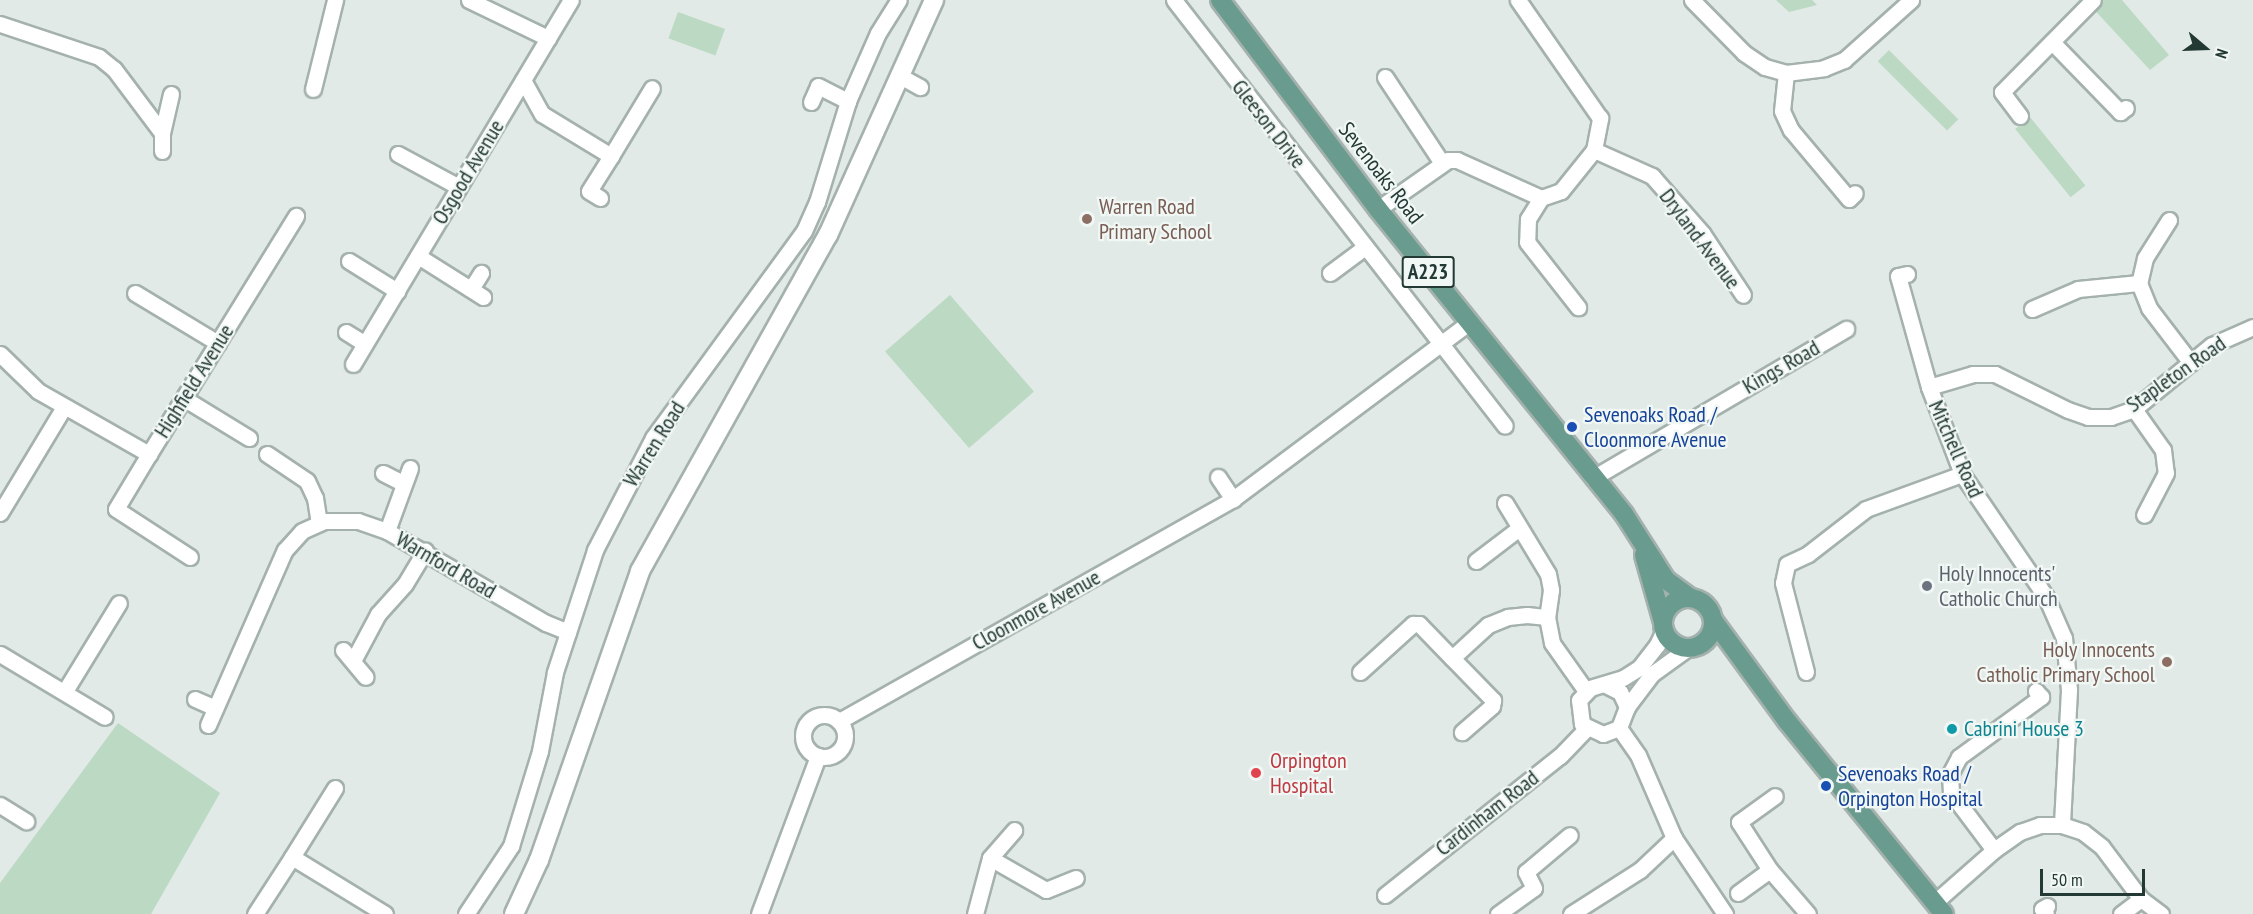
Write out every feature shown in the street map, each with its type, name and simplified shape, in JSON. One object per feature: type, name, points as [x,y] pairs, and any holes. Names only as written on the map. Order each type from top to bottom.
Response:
[{"type":"main road","name":"Sevenoaks Road","points":[[1220,0],[1378,209],[1593,478],[1641,541],[1672,587],[1691,598]]},
{"type":"main road","name":"Sevenoaks Road","points":[[1641,541],[1663,626]]},
{"type":"main road","name":"A223","points":[[1691,598],[1706,605],[1713,620],[1744,666],[1917,885],[1939,908]]},
{"type":"main road","points":[[1663,626],[1669,606],[1691,598]]},
{"type":"main road","points":[[1692,647],[1709,636],[1713,620]]},
{"type":"main road","name":"A223","points":[[1663,626],[1673,643],[1718,650],[1744,666]]},
{"type":"street","points":[[313,89],[335,0]]},
{"type":"street","points":[[469,0],[548,38]]},
{"type":"street","name":"Osgood Avenue","points":[[353,364],[571,0]]},
{"type":"street","name":"Warren Road","points":[[466,914],[511,846],[540,751],[568,632],[595,550],[653,438],[804,231],[818,202],[848,101],[878,33],[899,0]]},
{"type":"street","points":[[514,914],[539,860],[640,571],[825,241],[934,0]]},
{"type":"street","name":"Gleeson Drive","points":[[1174,0],[1438,345],[1505,426]]},
{"type":"street","points":[[1518,0],[1600,118],[1594,150],[1561,191],[1541,198],[1528,219],[1527,242],[1578,306]]},
{"type":"street","points":[[1692,0],[1744,53],[1765,67],[1786,73],[1824,68],[1863,46],[1904,2]]},
{"type":"street","points":[[2020,116],[2002,92],[2093,0]]},
{"type":"street","points":[[0,24],[99,57],[114,69],[162,133]]},
{"type":"street","points":[[2052,42],[2120,112],[2126,108]]},
{"type":"street","points":[[1786,73],[1782,111],[1791,130],[1849,199],[1855,193]]},
{"type":"street","points":[[900,76],[920,87]]},
{"type":"street","points":[[1385,77],[1442,162]]},
{"type":"street","points":[[523,80],[542,114],[611,156]]},
{"type":"street","points":[[811,102],[818,86],[848,101]]},
{"type":"street","points":[[600,198],[589,191],[652,88]]},
{"type":"street","points":[[162,151],[162,133],[171,94]]},
{"type":"street","name":"Dryland Avenue","points":[[1594,150],[1652,176],[1702,234],[1743,295]]},
{"type":"street","points":[[398,154],[459,187]]},
{"type":"street","points":[[1378,209],[1442,162],[1457,160],[1541,198]]},
{"type":"street","name":"Highfield Avenue","points":[[0,354],[38,391],[149,454],[296,216]]},
{"type":"street","points":[[2169,220],[2145,258],[2139,283],[2149,308],[2191,363]]},
{"type":"street","points":[[1330,273],[1365,247]]},
{"type":"street","points":[[418,256],[477,293],[481,273]]},
{"type":"street","points":[[349,261],[397,291]]},
{"type":"street","name":"Mitchell Road","points":[[1907,274],[1898,276],[1929,387],[1962,474],[2046,597],[2064,638],[2069,690],[2062,825]]},
{"type":"street","points":[[2031,309],[2078,290],[2139,283]]},
{"type":"street","points":[[135,293],[218,343]]},
{"type":"street","name":"Cloonmore Avenue","points":[[818,756],[804,742],[808,723],[820,716],[839,721],[1233,499],[1468,323]]},
{"type":"street","name":"Stapleton Road","points":[[1929,387],[1984,373],[2006,377],[2088,417],[2111,417],[2134,409],[2212,345],[2253,327]]},
{"type":"street","name":"Kings Road","points":[[1593,478],[1846,329]]},
{"type":"street","points":[[346,332],[365,344]]},
{"type":"street","points":[[185,399],[249,438]]},
{"type":"street","points":[[0,513],[64,407]]},
{"type":"street","points":[[2134,409],[2163,450],[2166,473],[2144,515]]},
{"type":"street","points":[[149,454],[116,509],[190,557]]},
{"type":"street","points":[[208,725],[285,550],[302,531],[319,522],[315,498],[307,481],[267,454]]},
{"type":"street","points":[[387,531],[402,483],[410,468]]},
{"type":"street","points":[[383,473],[402,483]]},
{"type":"street","points":[[1806,672],[1783,583],[1787,564],[1808,554],[1866,509],[1962,474]]},
{"type":"street","points":[[1218,477],[1233,499]]},
{"type":"street","points":[[1505,503],[1518,529],[1548,574],[1551,590],[1547,617],[1552,643],[1586,691]]},
{"type":"street","name":"Warnford Road","points":[[319,522],[339,518],[387,531],[546,623],[568,632]]},
{"type":"street","points":[[1476,561],[1518,529]]},
{"type":"street","points":[[366,677],[348,655],[378,614],[405,584],[425,551]]},
{"type":"street","points":[[65,691],[119,603]]},
{"type":"street","points":[[1452,658],[1498,620],[1518,615],[1547,617]]},
{"type":"street","points":[[1360,672],[1413,624],[1419,624],[1493,700],[1492,706],[1462,732]]},
{"type":"street","points":[[1663,626],[1657,645],[1639,668],[1606,685],[1586,691],[1577,708],[1586,729],[1603,734],[1619,728],[1627,707],[1652,674],[1692,647]]},
{"type":"street","points":[[0,654],[105,717]]},
{"type":"street","points":[[1606,685],[1620,692],[1627,707]]},
{"type":"street","points":[[1994,849],[1951,793],[1950,774],[1959,757],[2041,697],[2036,691]]},
{"type":"street","points":[[195,699],[215,708]]},
{"type":"street","points":[[759,914],[818,756],[832,756],[842,747],[845,733],[839,721]]},
{"type":"street","points":[[1619,728],[1638,755],[1674,838],[1725,914]]},
{"type":"street","name":"Cardinham Road","points":[[1385,895],[1560,756],[1586,729]]},
{"type":"street","points":[[255,914],[335,788]]},
{"type":"street","points":[[1775,796],[1739,822],[1770,870],[1808,914]]},
{"type":"street","points":[[0,805],[26,821]]},
{"type":"street","points":[[1939,908],[1994,849],[2040,825],[2062,825],[2083,832],[2102,847],[2141,899],[2161,914]]},
{"type":"street","points":[[975,914],[990,858],[1014,830]]},
{"type":"street","points":[[1498,914],[1534,888],[1526,872],[1570,835]]},
{"type":"street","points":[[1571,914],[1640,870],[1674,838]]},
{"type":"street","points":[[292,857],[385,914]]},
{"type":"street","points":[[990,858],[1046,890],[1076,878]]},
{"type":"street","points":[[1738,893],[1770,870]]},
{"type":"street","points":[[2121,914],[2141,899]]},
{"type":"green space","points":[[1776,0],[1812,0],[1817,5],[1789,12]]},
{"type":"green space","points":[[2093,0],[2122,0],[2169,55],[2150,70],[2089,4]]},
{"type":"green space","points":[[678,12],[725,29],[715,55],[668,38]]},
{"type":"green space","points":[[1889,50],[1958,119],[1947,131],[1878,61]]},
{"type":"green space","points":[[2030,117],[2085,185],[2071,197],[2015,129]]},
{"type":"green space","points":[[950,295],[1034,392],[969,448],[885,351]]},
{"type":"green space","points":[[118,723],[220,793],[151,914],[0,914],[0,883]]},
{"type":"place","name":"Warren Road Primary School","points":[[1087,219]]},
{"type":"place","name":"Sevenoaks Road / Cloonmore Avenue","points":[[1572,427]]},
{"type":"place","name":"Holy Innocents' Catholic Church","points":[[1927,586]]},
{"type":"place","name":"Holy Innocents Catholic Primary School","points":[[2167,662]]},
{"type":"place","name":"Cabrini House 3","points":[[1952,729]]},
{"type":"place","name":"Orpington Hospital","points":[[1256,773]]},
{"type":"place","name":"Sevenoaks Road / Orpington Hospital","points":[[1826,786]]}]
